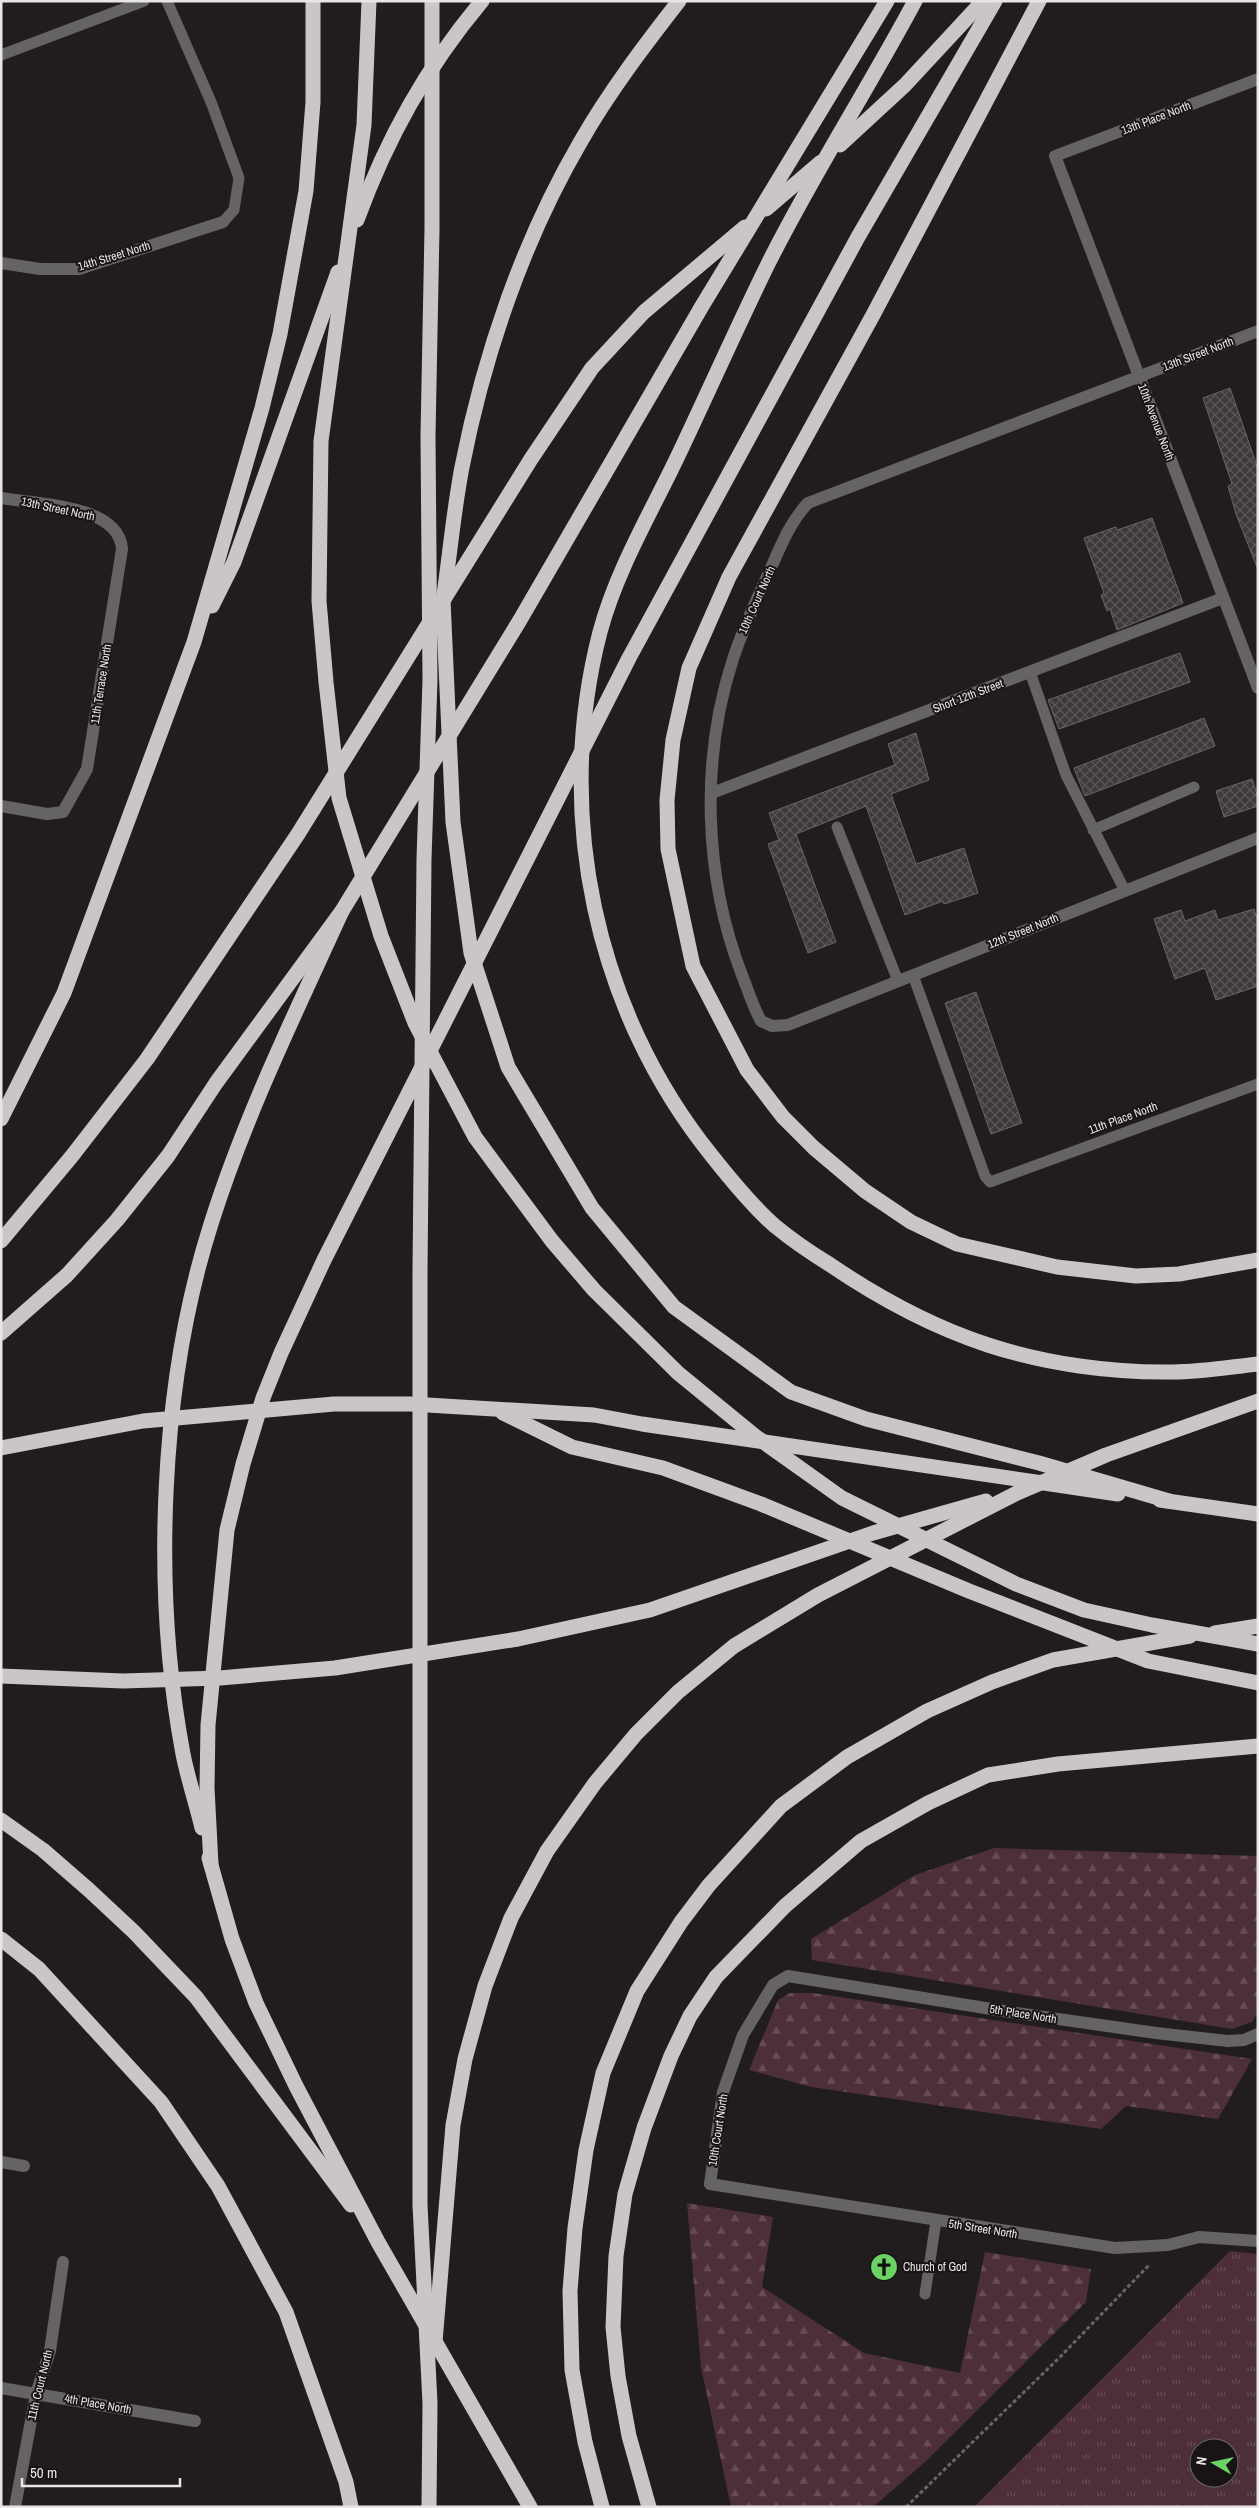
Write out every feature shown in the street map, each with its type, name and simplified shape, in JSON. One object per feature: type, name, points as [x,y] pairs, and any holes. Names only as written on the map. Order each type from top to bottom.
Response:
[{"type":"highway","points":[[1,1119],[64,993],[194,642],[262,408],[280,334],[295,260],[306,191],[312,102],[314,1]]},
{"type":"highway","points":[[369,1],[364,125],[321,441],[319,601],[325,673],[339,798],[381,936],[415,1023],[475,1137],[552,1241],[588,1283],[678,1373],[755,1436],[842,1498],[1016,1584],[1084,1610],[1152,1625],[1258,1644]]},
{"type":"highway","points":[[429,2507],[430,2403],[420,2195],[420,1272],[424,859],[430,680],[428,436],[432,228],[432,1]]},
{"type":"highway","points":[[194,642],[234,562],[376,169],[409,104],[454,34],[482,1]]},
{"type":"highway","points":[[430,680],[462,468],[495,338],[546,209],[581,141],[640,50],[679,1]]},
{"type":"highway","points":[[1,1333],[67,1275],[123,1213],[168,1156],[216,1083],[342,911],[520,620],[702,306],[887,1]]},
{"type":"highway","points":[[915,1],[770,261],[642,527],[611,598],[596,651],[584,733],[582,788],[584,851],[592,902],[609,966],[629,1022],[658,1078],[688,1127],[728,1176],[774,1226],[818,1258],[880,1298],[934,1325],[991,1346],[1058,1362],[1119,1371],[1177,1373],[1258,1364]]},
{"type":"highway","points":[[1,1241],[72,1156],[147,1059],[298,834],[531,459],[592,368],[644,312],[827,157],[905,85],[983,1]]},
{"type":"highway","points":[[211,1865],[206,1788],[208,1725],[227,1530],[243,1464],[263,1398],[280,1352],[324,1260],[628,658],[858,237],[995,1]]},
{"type":"highway","points":[[1039,1],[873,315],[729,577],[689,668],[673,740],[667,800],[668,849],[694,966],[746,1070],[783,1117],[814,1148],[865,1191],[911,1222],[957,1244],[1058,1267],[1136,1276],[1179,1274],[1258,1260]]},
{"type":"highway","points":[[443,598],[454,822],[471,953],[508,1067],[592,1208],[674,1307],[790,1392],[866,1419],[1039,1463],[1169,1501]]},
{"type":"highway","points":[[342,911],[262,1084],[210,1225],[194,1286],[172,1414],[165,1531],[169,1645],[184,1755],[211,1865],[232,1938],[256,2003],[296,2086],[378,2242],[530,2507]]},
{"type":"highway","points":[[430,2403],[453,2125],[465,2059],[485,1986],[511,1918],[547,1851],[595,1783],[636,1734],[678,1692],[734,1646],[818,1595],[1017,1493],[1106,1455],[1258,1401]]},
{"type":"highway","points":[[1,1448],[143,1421],[334,1404],[411,1404],[594,1415],[881,1460],[1258,1514]]},
{"type":"highway","points":[[497,1410],[572,1447],[663,1468],[761,1504],[969,1591],[1148,1661],[1258,1683]]},
{"type":"highway","points":[[1,1676],[122,1681],[220,1678],[335,1668],[518,1639],[650,1610],[873,1533],[1017,1493]]},
{"type":"highway","points":[[602,2507],[585,2442],[572,2370],[570,2291],[574,2228],[586,2150],[603,2073],[637,1991],[680,1922],[709,1885],[781,1806],[847,1757],[927,1711],[992,1682],[1053,1660],[1112,1648],[1258,1626]]},
{"type":"highway","points":[[649,2507],[629,2436],[618,2376],[613,2326],[616,2256],[625,2194],[644,2128],[671,2056],[686,2024],[716,1977],[786,1906],[861,1841],[928,1803],[988,1775],[1058,1764],[1258,1746]]},
{"type":"highway","points":[[1,1820],[50,1856],[134,1932],[196,1997],[378,2242]]},
{"type":"highway","points":[[1,1939],[39,1969],[162,2102],[218,2186],[286,2312],[346,2482],[351,2507]]},
{"type":"street","name":"13th Place North","points":[[1055,156],[1258,79]]},
{"type":"street","name":"10th Avenue North","points":[[1055,156],[1258,688]]},
{"type":"street","name":"14th Street North","points":[[1,263],[40,269],[79,269],[223,222]]},
{"type":"street","name":"13th Street North","points":[[1139,376],[1258,331]]},
{"type":"street","name":"10th Court North","points":[[788,1025],[772,1026],[761,1021],[734,954],[717,879],[712,832],[712,778],[719,716],[732,661],[747,622],[791,527],[808,503],[1139,376]]},
{"type":"street","name":"13th Street North","points":[[1,498],[91,514],[113,527]]},
{"type":"street","name":"11th Terrace North","points":[[1,806],[39,813],[55,814],[63,812],[87,769],[121,558],[121,543],[113,527]]},
{"type":"street","name":"Short 12th Street","points":[[712,793],[1224,598]]},
{"type":"street","name":"12th Street North","points":[[788,1025],[1258,838]]},
{"type":"street","name":"10th Court North","points":[[710,2184],[723,2092],[743,2035],[773,1985],[788,1976]]},
{"type":"street","name":"5th Place North","points":[[788,1976],[1016,2013],[1156,2033],[1228,2041],[1244,2040],[1258,2034]]},
{"type":"street","points":[[1,2162],[24,2166]]},
{"type":"street","name":"5th Street North","points":[[710,2184],[1115,2248],[1168,2245],[1199,2238],[1258,2240]]},
{"type":"street","name":"11th Court North","points":[[15,2507],[36,2394],[50,2351],[63,2262]]},
{"type":"street","name":"4th Place North","points":[[1,2388],[195,2421]]},
{"type":"lane","points":[[1,56],[144,1]]},
{"type":"lane","points":[[167,1],[240,178],[234,210],[223,222]]},
{"type":"lane","points":[[1030,672],[1066,775],[1125,891]]},
{"type":"lane","points":[[1093,830],[1194,787]]},
{"type":"lane","points":[[837,827],[898,982]]},
{"type":"lane","name":"11th Place North","points":[[913,975],[985,1176],[990,1182],[1258,1084]]},
{"type":"lane","points":[[925,2294],[936,2221]]},
{"type":"path","points":[[906,2507],[1060,2357],[1168,2245]]},
{"type":"green space","points":[[994,1848],[1258,1856],[1258,2011],[1252,2022],[1232,2029],[812,1960],[811,1939],[915,1875]]},
{"type":"green space","points":[[790,1993],[813,1993],[1252,2059],[1218,2119],[1126,2106],[1101,2129],[811,2087],[749,2070],[778,2000]]},
{"type":"green space","points":[[687,2203],[773,2217],[762,2287],[864,2353],[960,2373],[985,2252],[1091,2269],[1086,2302],[924,2463],[873,2507],[731,2507],[701,2367]]},
{"type":"green space","points":[[1230,2251],[1258,2254],[1258,2507],[974,2507]]},
{"type":"building","points":[[1230,388],[1258,469],[1257,567],[1236,514],[1228,486],[1232,484],[1203,398]]},
{"type":"building","points":[[1152,518],[1183,603],[1117,630],[1110,609],[1107,611],[1101,595],[1104,593],[1084,538],[1116,527],[1117,530]]},
{"type":"building","points":[[1180,653],[1190,682],[1059,729],[1048,700]]},
{"type":"building","points":[[1204,718],[1215,746],[1085,796],[1074,768]]},
{"type":"building","points":[[916,733],[929,780],[891,794],[916,864],[964,848],[978,893],[944,904],[943,901],[905,915],[866,806],[796,834],[836,942],[808,953],[768,844],[779,840],[769,813],[895,765],[888,744]]},
{"type":"building","points":[[1252,779],[1258,797],[1258,806],[1224,817],[1216,791]]},
{"type":"building","points":[[1254,909],[1258,921],[1258,986],[1216,1000],[1205,968],[1175,979],[1154,919],[1181,910],[1185,921],[1215,910],[1218,920]]},
{"type":"building","points":[[976,992],[1022,1123],[991,1134],[945,1003]]},
{"type":"place","name":"Church of God","points":[[884,2267]]}]
